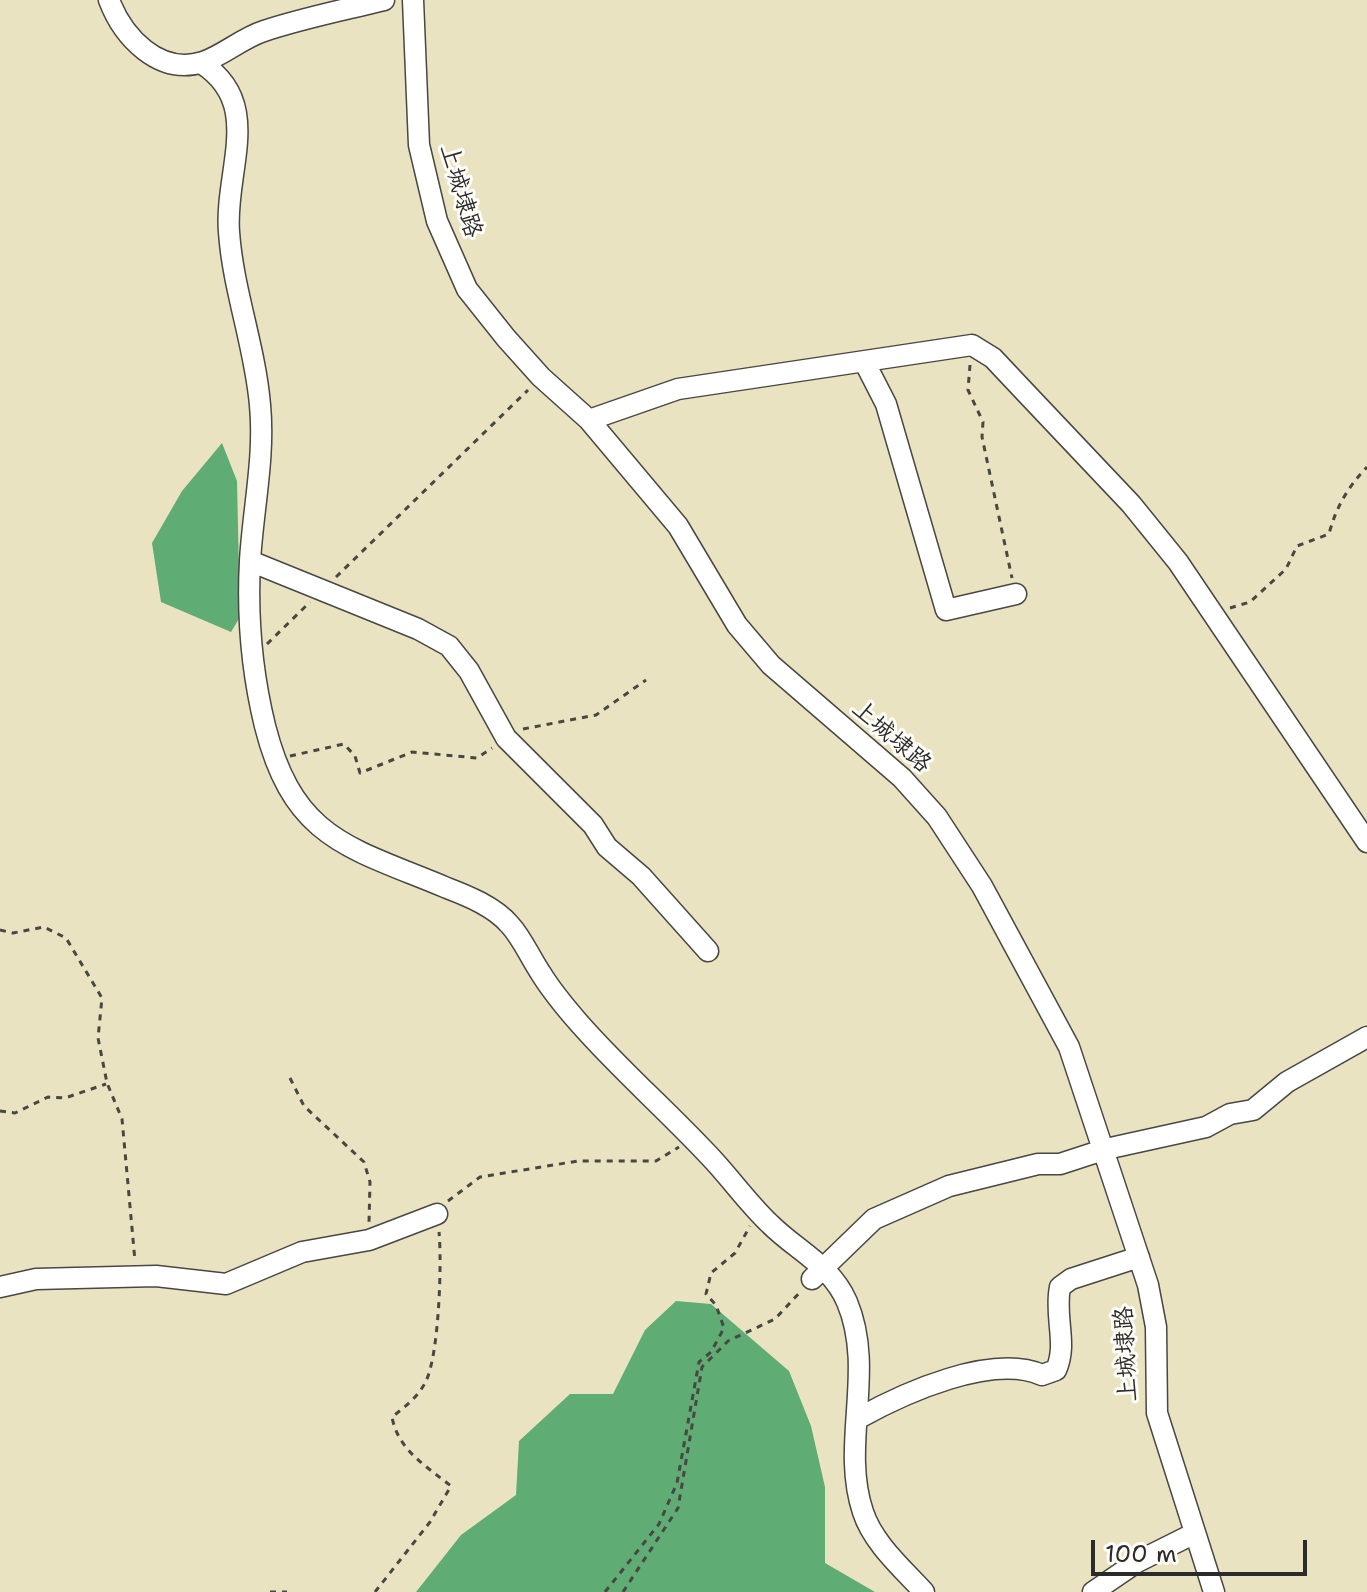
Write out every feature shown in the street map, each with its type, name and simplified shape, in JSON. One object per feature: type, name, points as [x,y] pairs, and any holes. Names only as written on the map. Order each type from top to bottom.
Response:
[{"type":"street","points":[[109,0],[116,18],[134,43],[162,61],[201,63],[221,75],[233,97],[238,126],[237,153],[227,208],[229,241],[260,405],[261,457],[250,561],[253,658],[257,692],[285,786],[302,812],[322,831],[349,847],[461,893],[510,924],[543,978],[578,1022],[847,1301],[861,1357],[854,1474],[863,1515],[883,1547],[924,1592]]},
{"type":"street","points":[[201,63],[261,31],[384,0]]},
{"type":"street","name":"上城埭路","points":[[413,0],[419,145],[437,221],[467,289],[541,377],[589,420],[678,526],[737,625],[771,665],[902,778],[937,817],[982,886],[1069,1047],[1106,1149],[1139,1257],[1156,1327],[1157,1413],[1214,1592]]},
{"type":"street","points":[[589,420],[678,389],[972,345],[993,358],[1131,504],[1215,613],[1262,689],[1367,842]]},
{"type":"street","points":[[865,363],[886,404],[934,559],[946,610],[1016,594]]},
{"type":"street","points":[[250,561],[418,629],[449,646],[469,671],[506,738],[593,825],[607,847],[641,876],[708,951]]},
{"type":"street","points":[[818,1272],[874,1219],[949,1186],[1038,1164],[1060,1164],[1106,1149],[1206,1127],[1230,1114],[1253,1110],[1287,1082],[1367,1037]]},
{"type":"street","points":[[0,1287],[36,1279],[136,1276],[179,1276],[226,1284],[302,1252],[369,1240],[437,1214]]},
{"type":"street","points":[[859,1418],[901,1395],[1001,1367],[1028,1369],[1042,1375],[1056,1370],[1063,1355],[1055,1309],[1060,1287],[1071,1279],[1139,1257]]},
{"type":"street","points":[[1093,1592],[1137,1562],[1195,1533]]},
{"type":"path","points":[[972,345],[968,390],[983,422],[982,437],[992,493],[1016,594]]},
{"type":"path","points":[[253,658],[541,377]]},
{"type":"path","points":[[1215,613],[1250,602],[1286,569],[1297,546],[1329,534],[1335,512],[1350,485],[1367,467]]},
{"type":"path","points":[[275,759],[344,744],[355,756],[360,773],[412,752],[477,758],[519,730],[596,715],[646,680]]},
{"type":"path","points":[[0,930],[13,933],[44,927],[66,938],[102,998],[98,1038],[107,1083],[122,1119],[136,1276]]},
{"type":"path","points":[[290,1078],[304,1106],[364,1162],[370,1182],[369,1240]]},
{"type":"path","points":[[0,1111],[15,1113],[48,1097],[65,1098],[107,1083]]},
{"type":"path","points":[[375,1592],[430,1522],[451,1486],[404,1447],[395,1432],[392,1417],[426,1380],[433,1355],[441,1258],[437,1214],[455,1192],[480,1177],[578,1161],[656,1161],[692,1139]]},
{"type":"path","points":[[605,1592],[659,1524],[677,1483],[699,1362],[711,1352],[724,1328],[716,1305],[706,1294],[711,1273],[735,1253],[744,1232],[761,1215]]},
{"type":"path","points":[[623,1592],[678,1508],[702,1367],[728,1341],[775,1319],[818,1272]]},
{"type":"path","points":[[270,1592],[287,1592]]},
{"type":"green space","points":[[222,443],[237,481],[240,617],[231,632],[161,602],[152,543],[182,491]]},
{"type":"green space","points":[[676,1301],[711,1304],[789,1371],[811,1426],[825,1487],[825,1563],[875,1592],[416,1592],[461,1535],[516,1495],[519,1441],[570,1394],[613,1394],[645,1330]]}]
